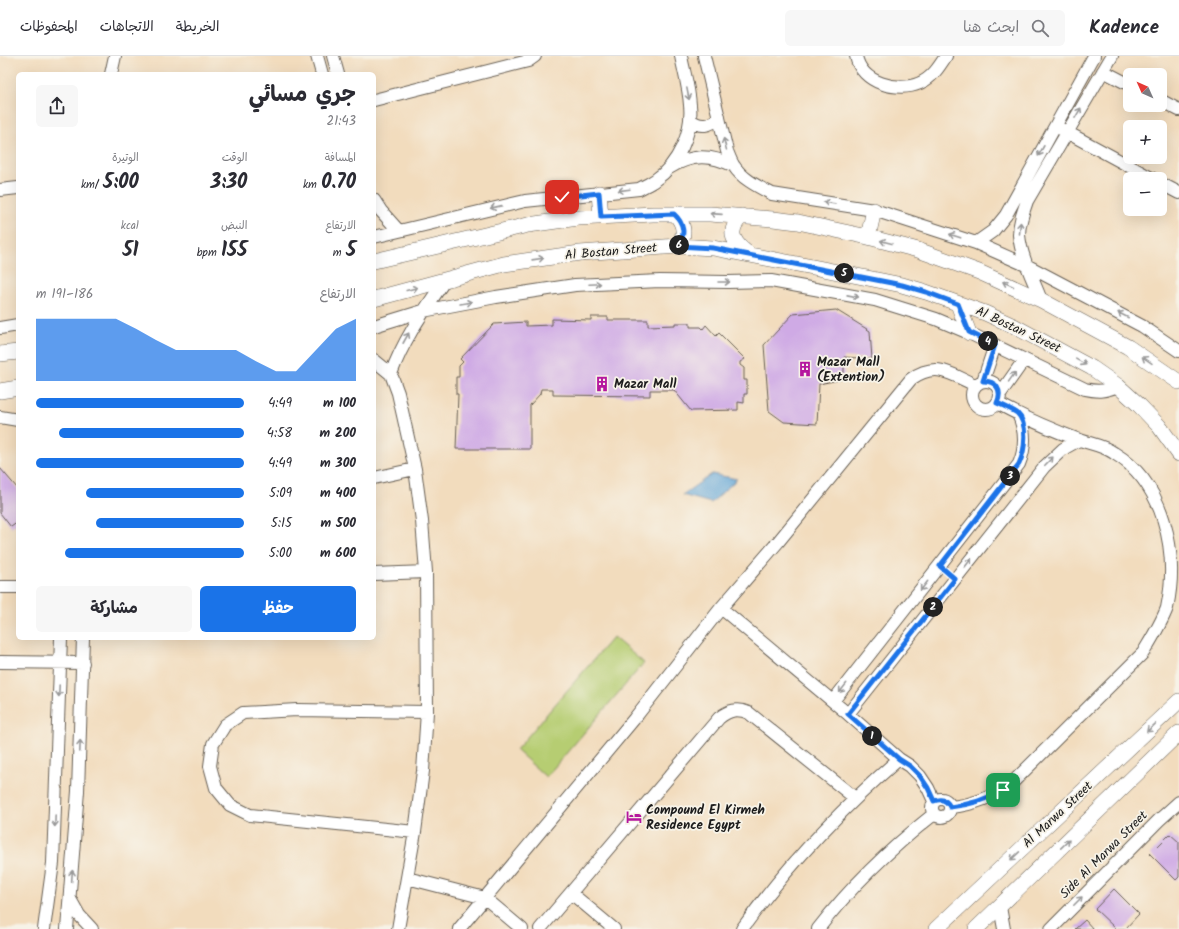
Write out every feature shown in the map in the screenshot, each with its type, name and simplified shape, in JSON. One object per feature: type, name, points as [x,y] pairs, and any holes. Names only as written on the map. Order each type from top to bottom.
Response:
[{"type":"street","points":[[111,72],[114,56]]},
{"type":"street","points":[[317,56],[321,72]]},
{"type":"street","points":[[333,56],[337,72]]},
{"type":"street","points":[[376,99],[528,61],[535,56]]},
{"type":"street","points":[[376,236],[525,200],[639,188],[655,180],[667,169],[679,153],[687,135],[690,119],[690,105],[681,56]]},
{"type":"street","points":[[704,56],[727,151],[734,166],[742,175],[758,187],[772,194],[874,210],[976,243],[1028,266],[1142,326],[1179,351]]},
{"type":"street","points":[[856,56],[860,68],[868,76],[894,86],[908,87],[921,83],[933,75],[946,56]]},
{"type":"street","points":[[1041,300],[1022,250],[1019,234],[1021,217],[1027,201],[1112,56]]},
{"type":"street","points":[[976,243],[993,231],[1006,215],[1093,57]]},
{"type":"street","points":[[1104,71],[1123,81]]},
{"type":"street","points":[[1167,104],[1179,110]]},
{"type":"street","points":[[690,119],[698,125],[707,125],[716,120],[719,116]]},
{"type":"street","points":[[1055,126],[1140,172]]},
{"type":"street","points":[[667,169],[677,163],[700,157],[718,159],[734,166]]},
{"type":"street","points":[[1167,187],[1179,193]]},
{"type":"street","points":[[0,190],[16,188]]},
{"type":"street","points":[[599,193],[601,217]]},
{"type":"street","points":[[868,237],[874,210]]},
{"type":"street","points":[[377,213],[398,230]]},
{"type":"street","points":[[674,214],[678,218],[683,228],[682,238],[678,246]]},
{"type":"street","points":[[376,261],[528,225],[578,218],[710,214],[798,222],[868,237],[918,250],[955,262],[1009,284],[1128,347],[1179,382]]},
{"type":"street","points":[[742,216],[734,227],[734,239],[741,249],[752,256]]},
{"type":"street","name":"Al Bostan Street","points":[[376,298],[504,264],[565,255],[678,246],[713,248],[902,285],[985,313],[1014,326],[1092,368],[1118,386],[1140,405],[1159,426],[1179,454]]},
{"type":"street","points":[[391,374],[405,341],[423,311],[445,280]]},
{"type":"street","points":[[376,325],[423,311],[496,297],[575,285],[660,281],[772,281],[875,300],[936,319],[969,332],[1085,389],[1107,391],[1118,386]]},
{"type":"street","points":[[958,304],[969,332]]},
{"type":"street","points":[[0,328],[16,325]]},
{"type":"street","points":[[995,345],[979,383],[972,391],[974,403],[979,407],[987,409],[991,408],[1024,360]]},
{"type":"street","points":[[0,354],[16,352]]},
{"type":"street","points":[[376,362],[391,374],[398,393],[415,469],[422,521],[426,572],[427,712],[423,771],[415,832],[398,929]]},
{"type":"street","points":[[459,929],[634,719],[721,608],[778,542],[911,379],[927,370],[936,369],[979,383],[989,381],[995,384],[998,388],[999,398],[1018,414],[1079,440],[1096,444],[1122,458],[1140,474],[1151,488],[1159,504],[1168,529],[1173,555],[1172,581],[1167,607],[1157,631],[1143,653],[1013,782],[997,794],[978,802],[964,806],[950,807]]},
{"type":"street","points":[[0,391],[16,388]]},
{"type":"street","points":[[833,701],[1019,464],[1025,439],[1023,426],[1018,414]]},
{"type":"street","points":[[0,417],[16,420]]},
{"type":"street","points":[[848,714],[1047,464],[1063,449],[1079,440]]},
{"type":"street","points":[[376,478],[415,469]]},
{"type":"street","points":[[940,566],[955,579]]},
{"type":"street","points":[[376,574],[426,572]]},
{"type":"street","points":[[0,587],[16,587]]},
{"type":"street","points":[[721,608],[833,701],[899,759],[910,766],[920,776],[928,788],[934,801],[932,808],[934,814],[938,817],[946,815],[950,807]]},
{"type":"street","points":[[44,929],[53,863],[61,640]]},
{"type":"street","points":[[67,929],[78,791],[83,640]]},
{"type":"street","points":[[0,662],[83,663]]},
{"type":"street","name":"Al Marwa Street","points":[[936,929],[1179,701]]},
{"type":"street","points":[[415,832],[250,814],[230,805],[216,788],[210,766],[213,744],[225,725],[244,713],[297,710],[427,712]]},
{"type":"street","points":[[540,929],[719,718],[733,710],[741,710],[749,713],[855,798]]},
{"type":"street","name":"Al Marwa Street","points":[[976,929],[1179,733]]},
{"type":"street","points":[[742,929],[779,880],[801,854],[855,798],[899,759]]},
{"type":"street","points":[[934,801],[939,799],[944,800],[950,807]]},
{"type":"street","name":"Side Al Marwa Street","points":[[1051,929],[1159,820],[1179,802]]},
{"type":"street","points":[[818,929],[847,894],[879,861],[934,814]]},
{"type":"street","points":[[407,878],[485,898],[522,929]]},
{"type":"street","points":[[571,893],[614,929]]},
{"type":"street","points":[[70,899],[78,915],[92,929]]},
{"type":"street","points":[[1000,906],[1004,929]]},
{"type":"green space","points":[[613,637],[644,663],[546,777],[516,750]]},
{"type":"water","points":[[712,474],[737,479],[711,503],[682,495]]},
{"type":"building","name":"Mazar Mall (Extention)","points":[[836,310],[870,331],[872,359],[844,357],[844,379],[819,384],[817,424],[784,422],[769,411],[764,345],[793,314]]},
{"type":"building","name":"Mazar Mall","points":[[591,317],[608,317],[608,320],[648,320],[648,326],[690,323],[690,327],[701,327],[703,329],[706,325],[716,336],[719,333],[745,359],[740,362],[740,365],[744,368],[744,380],[747,380],[747,394],[744,394],[744,403],[738,402],[738,410],[691,411],[674,390],[650,390],[650,396],[553,395],[553,389],[541,389],[540,394],[530,405],[530,449],[456,449],[458,394],[456,394],[456,377],[459,377],[459,366],[463,362],[460,359],[494,324],[526,322],[526,326],[552,325],[552,319],[591,320]]},
{"type":"building","points":[[0,468],[16,487],[16,523],[11,527],[0,513]]},
{"type":"building","points":[[1170,834],[1179,842],[1179,877],[1176,880],[1150,854]]},
{"type":"building","points":[[1114,889],[1139,914],[1125,929],[1116,929],[1095,909]]},
{"type":"building","points":[[1085,920],[1093,929],[1075,929]]},
{"type":"place","name":"Mazar Mall (Extention)","points":[[805,369]]},
{"type":"place","name":"Mazar Mall","points":[[602,384]]},
{"type":"place","name":"Compound El Kirmeh Residence Egypt","points":[[634,817]]},
{"type":"route","points":[[562,197],[599,193],[601,217],[674,214],[681,222],[683,228],[681,242],[678,246],[713,248],[902,285],[926,292],[958,304],[969,332],[995,345],[983,381],[989,381],[995,384],[1000,394],[997,403],[1018,414],[1022,422],[1025,439],[1019,464],[940,566],[955,579],[848,714],[920,776],[934,801],[939,799],[944,800],[950,807],[964,806],[991,797],[1003,790]]}]
